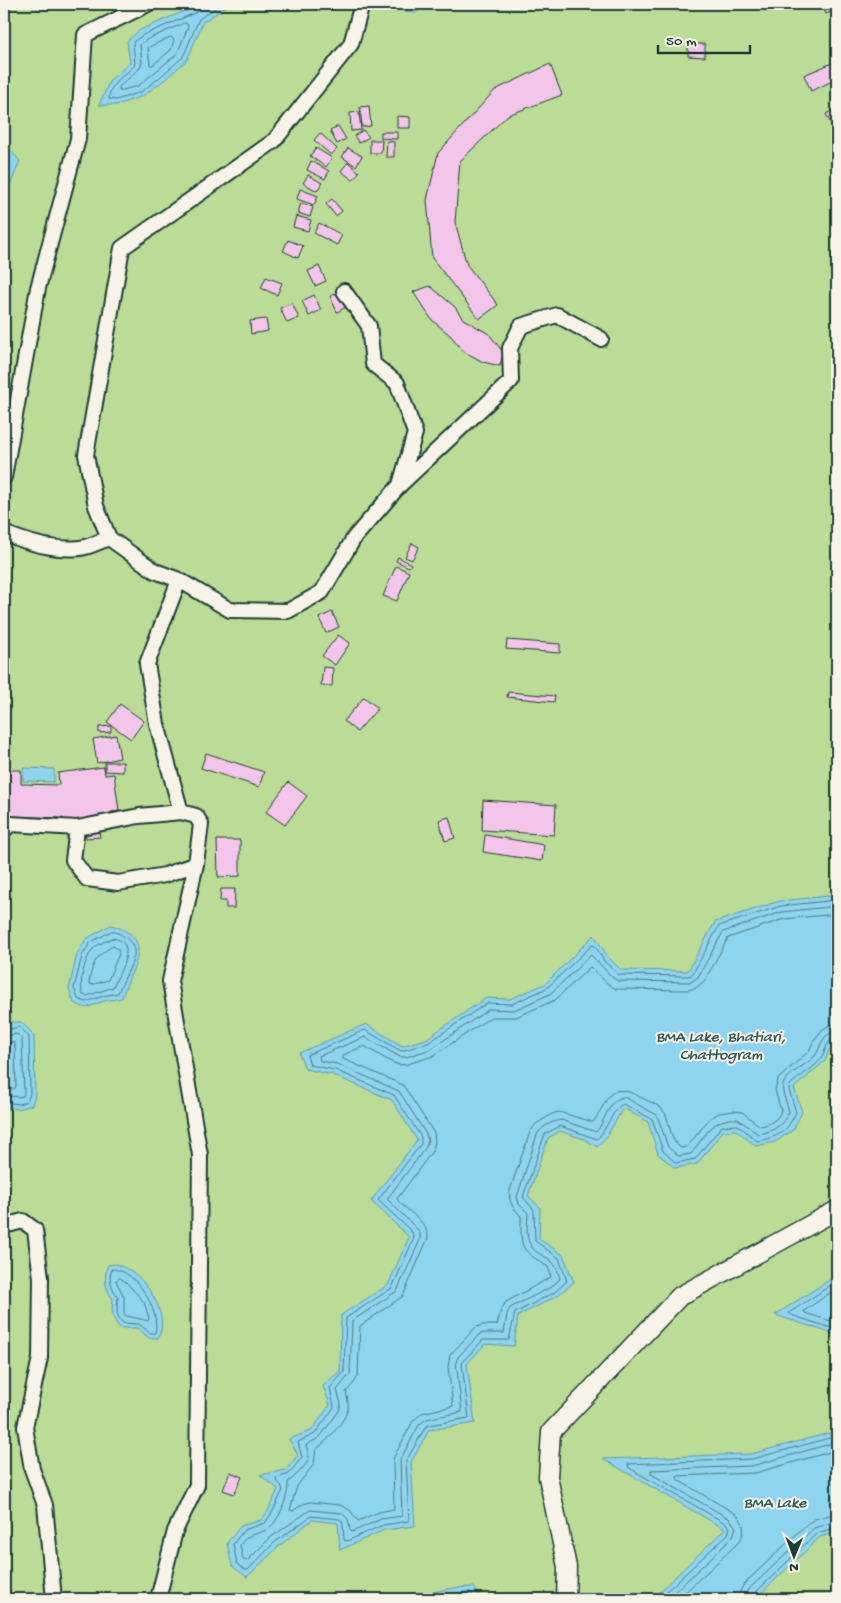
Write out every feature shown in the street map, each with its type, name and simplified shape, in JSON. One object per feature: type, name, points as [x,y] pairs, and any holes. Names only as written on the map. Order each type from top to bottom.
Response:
[{"type":"main road","points":[[566,1599],[567,1567],[548,1477],[550,1432],[680,1296],[837,1210]]},
{"type":"street","points":[[4,477],[38,288],[78,139],[85,35],[148,4]]},
{"type":"street","points":[[362,4],[351,44],[274,141],[122,248],[86,455],[96,506],[110,538],[155,571],[179,580],[230,610],[288,611],[322,592],[354,538],[400,485],[510,381],[510,348],[521,326],[557,316],[601,339]]},
{"type":"street","points":[[344,291],[369,326],[373,364],[397,383],[415,433],[400,485]]},
{"type":"street","points":[[4,533],[24,541],[54,548],[81,548],[110,538]]},
{"type":"street","points":[[179,580],[147,664],[156,724],[181,812]]},
{"type":"street","points":[[4,830],[11,824],[76,828],[139,816],[181,812],[196,816],[201,824],[196,864],[170,981],[200,1156],[197,1485],[176,1531],[158,1599]]},
{"type":"street","points":[[76,828],[72,860],[87,879],[118,883],[165,875],[196,864]]},
{"type":"street","points":[[4,1226],[23,1222],[35,1230],[41,1278],[40,1358],[25,1427],[32,1469],[44,1505],[54,1599]]},
{"type":"green space","points":[[4,4],[827,4],[837,16],[837,1599],[4,1599]]},
{"type":"water","points":[[196,4],[230,4],[203,22],[187,60],[163,81],[143,96],[117,105],[99,105],[110,80],[130,63],[127,41],[140,30],[194,7]]},
{"type":"water","points":[[390,4],[427,4],[426,7],[414,13],[391,8]]},
{"type":"water","points":[[4,143],[20,161],[4,200]]},
{"type":"water","points":[[23,768],[54,769],[54,782],[23,781]]},
{"type":"water","name":"BMA Lake, Bhatiari, Chattogram","points":[[837,895],[837,1041],[829,1050],[825,1061],[794,1088],[802,1112],[793,1130],[775,1142],[756,1146],[736,1130],[723,1131],[697,1164],[675,1168],[658,1154],[648,1122],[623,1108],[607,1136],[597,1147],[584,1139],[560,1131],[548,1138],[528,1196],[540,1207],[539,1239],[563,1255],[574,1282],[557,1296],[518,1316],[514,1346],[485,1344],[467,1364],[475,1423],[429,1430],[411,1462],[415,1526],[384,1530],[340,1550],[338,1523],[312,1520],[278,1547],[247,1577],[232,1566],[227,1543],[241,1526],[261,1520],[268,1511],[278,1489],[260,1475],[286,1470],[298,1455],[289,1439],[311,1431],[330,1405],[323,1386],[340,1371],[341,1315],[388,1285],[409,1237],[371,1201],[417,1140],[392,1100],[333,1075],[305,1069],[299,1053],[366,1024],[402,1046],[426,1039],[486,998],[510,999],[545,984],[594,935],[608,957],[621,970],[688,971],[715,922],[780,901]]},
{"type":"water","points":[[111,925],[126,931],[134,938],[138,946],[138,956],[122,998],[104,1001],[86,1008],[74,1003],[69,989],[77,954],[86,939]]},
{"type":"water","points":[[11,1022],[21,1022],[34,1035],[35,1095],[32,1105],[19,1109],[6,1107],[4,1104],[4,1026]]},
{"type":"water","points":[[116,1264],[134,1273],[152,1294],[162,1321],[158,1338],[149,1338],[137,1328],[120,1328],[115,1321],[112,1311],[113,1299],[105,1278],[108,1265]]},
{"type":"water","points":[[837,1275],[837,1335],[775,1315]]},
{"type":"water","name":"BMA Lake","points":[[837,1431],[837,1532],[820,1537],[755,1599],[652,1599],[725,1529],[603,1459],[751,1454]]},
{"type":"water","points":[[474,1587],[481,1599],[361,1599],[382,1594],[421,1594],[454,1588]]},
{"type":"building","points":[[822,4],[837,4],[837,9],[826,14]]},
{"type":"building","points":[[688,44],[705,44],[705,57],[688,56]]},
{"type":"building","points":[[837,61],[837,79],[811,91],[804,75]]},
{"type":"building","points":[[550,64],[562,95],[508,115],[460,161],[455,222],[467,265],[498,305],[479,319],[432,258],[427,200],[438,153],[495,90]]},
{"type":"building","points":[[369,106],[371,126],[362,127],[360,107]]},
{"type":"building","points":[[837,108],[837,135],[826,114]]},
{"type":"building","points":[[359,112],[361,130],[351,131],[350,113]]},
{"type":"building","points":[[397,116],[410,117],[410,128],[397,128]]},
{"type":"building","points":[[338,126],[346,139],[337,144],[330,131]]},
{"type":"building","points":[[363,130],[369,137],[359,143],[354,136]]},
{"type":"building","points":[[381,132],[397,132],[397,139],[381,138]]},
{"type":"building","points":[[320,133],[337,149],[331,155],[314,140]]},
{"type":"building","points":[[370,140],[382,140],[381,153],[370,153]]},
{"type":"building","points":[[387,141],[394,142],[394,157],[386,157]]},
{"type":"building","points":[[316,148],[332,158],[326,167],[310,156]]},
{"type":"building","points":[[348,148],[362,156],[356,166],[342,157]]},
{"type":"building","points":[[311,161],[329,171],[325,179],[307,170]]},
{"type":"building","points":[[348,162],[359,172],[353,180],[341,171]]},
{"type":"building","points":[[308,175],[322,183],[317,191],[303,183]]},
{"type":"building","points":[[300,189],[318,196],[314,205],[297,199]]},
{"type":"building","points":[[332,199],[342,211],[336,216],[326,204]]},
{"type":"building","points":[[301,203],[313,207],[310,217],[298,213]]},
{"type":"building","points":[[296,216],[311,220],[308,231],[293,227]]},
{"type":"building","points":[[319,223],[342,235],[337,245],[314,233]]},
{"type":"building","points":[[288,240],[303,246],[298,258],[283,251]]},
{"type":"building","points":[[319,266],[326,281],[315,286],[308,271]]},
{"type":"building","points":[[266,277],[282,283],[277,295],[261,288]]},
{"type":"building","points":[[430,286],[455,307],[463,319],[489,334],[503,352],[500,366],[483,362],[463,351],[451,336],[432,320],[413,292]]},
{"type":"building","points":[[341,291],[348,306],[337,312],[330,296]]},
{"type":"building","points":[[314,295],[321,310],[309,316],[302,301]]},
{"type":"building","points":[[292,303],[299,318],[287,323],[280,308]]},
{"type":"building","points":[[266,319],[268,331],[251,334],[250,321]]},
{"type":"building","points":[[412,543],[419,547],[412,560],[405,557]]},
{"type":"building","points":[[398,557],[411,564],[409,567],[396,561]]},
{"type":"building","points":[[396,566],[409,572],[397,601],[383,596]]},
{"type":"building","points":[[332,612],[339,627],[326,633],[319,618]]},
{"type":"building","points":[[338,635],[350,643],[335,665],[322,656]]},
{"type":"building","points":[[507,640],[560,644],[560,653],[506,649]]},
{"type":"building","points":[[323,667],[333,668],[332,686],[321,685]]},
{"type":"building","points":[[508,692],[555,696],[554,702],[507,697]]},
{"type":"building","points":[[364,697],[378,708],[357,732],[344,721]]},
{"type":"building","points":[[120,704],[144,721],[131,739],[107,722]]},
{"type":"building","points":[[111,726],[111,732],[99,733],[99,727]]},
{"type":"building","points":[[116,735],[120,758],[97,763],[93,739]]},
{"type":"building","points":[[206,753],[264,772],[259,787],[201,768]]},
{"type":"building","points":[[105,762],[123,762],[123,772],[105,771]]},
{"type":"building","points":[[104,767],[105,775],[114,774],[119,811],[111,812],[112,821],[65,827],[63,818],[8,816],[8,770],[21,770],[21,784],[59,785],[58,773]]},
{"type":"building","points":[[288,782],[307,796],[285,825],[266,812]]},
{"type":"building","points":[[483,800],[556,805],[554,835],[482,830]]},
{"type":"building","points":[[449,817],[455,838],[445,841],[439,820]]},
{"type":"building","points":[[98,826],[100,837],[86,838],[85,828]]},
{"type":"building","points":[[485,835],[544,845],[542,861],[483,852]]},
{"type":"building","points":[[217,840],[240,840],[240,876],[218,877]]},
{"type":"building","points":[[221,889],[235,889],[234,908],[226,908],[226,901],[220,901]]},
{"type":"building","points":[[230,1472],[242,1477],[234,1494],[223,1490]]}]
